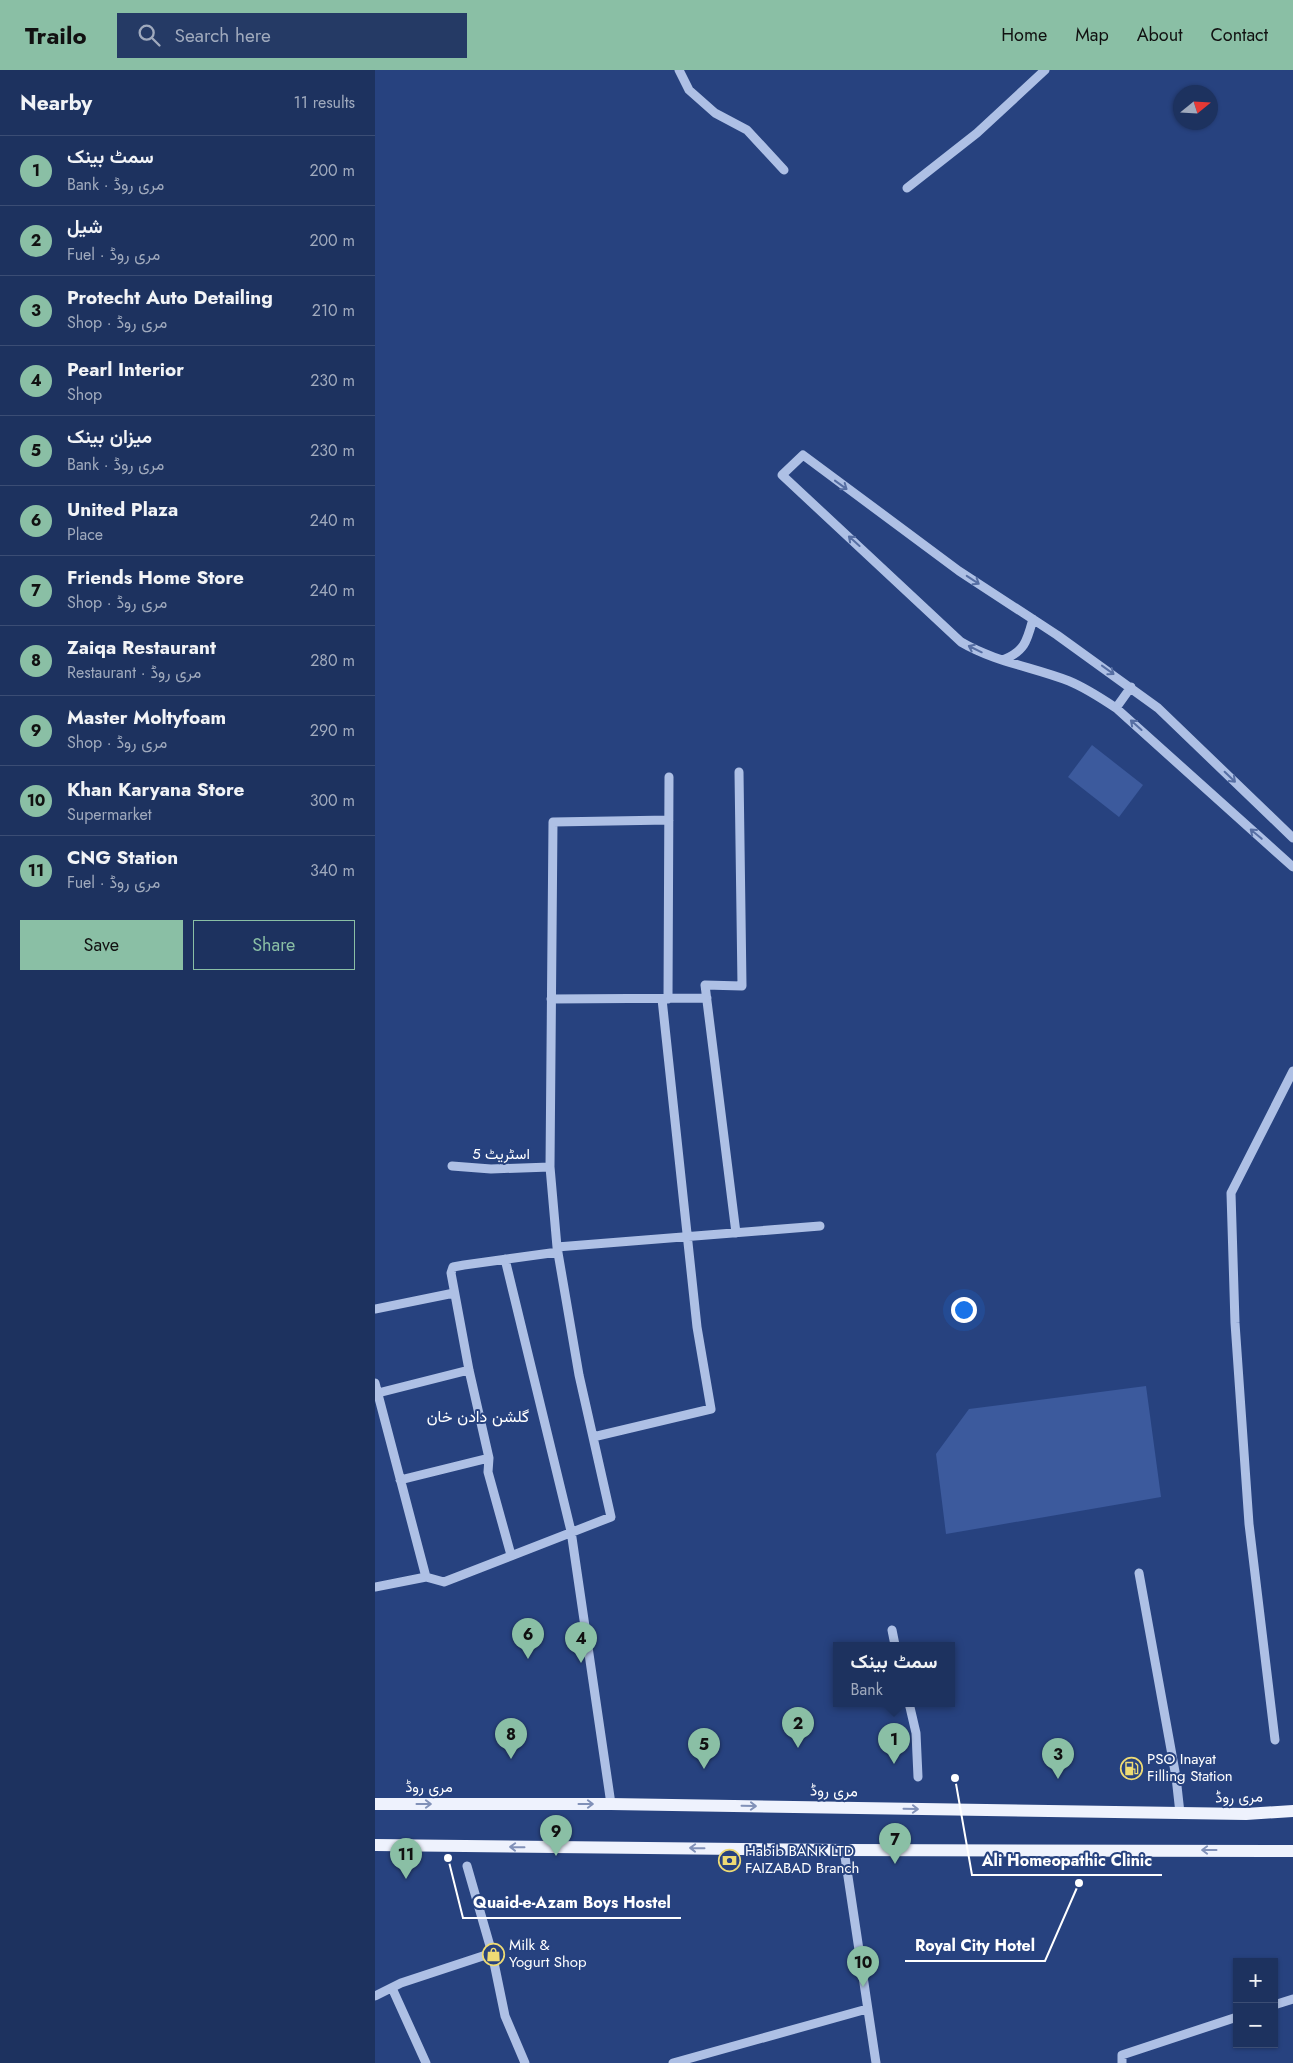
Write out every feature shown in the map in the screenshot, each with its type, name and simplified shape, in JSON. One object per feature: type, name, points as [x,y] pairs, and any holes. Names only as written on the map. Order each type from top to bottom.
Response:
[{"type":"main road","name":"مری روڈ","points":[[375,1804],[611,1804],[1246,1814],[1293,1811]]},
{"type":"main road","points":[[1246,1814],[1293,1817]]},
{"type":"main road","points":[[375,1845],[844,1850],[1293,1851]]},
{"type":"main road","points":[[1242,1850],[1293,1847]]},
{"type":"street","points":[[907,188],[977,133],[1045,70]]},
{"type":"street","points":[[683,71],[689,90],[715,112],[747,130],[784,170]]},
{"type":"street","points":[[1293,838],[1176,723],[1131,687],[1033,619],[959,571],[803,454],[781,475],[961,642],[975,650],[1069,681],[1116,708],[1293,866]]},
{"type":"street","points":[[1003,660],[1015,655],[1026,644],[1033,619]]},
{"type":"street","points":[[1116,708],[1131,687]]},
{"type":"street","points":[[737,1233],[705,985],[742,986],[739,772]]},
{"type":"street","points":[[593,1437],[711,1409],[697,1327],[665,999],[669,778]]},
{"type":"street","points":[[375,1587],[426,1577],[444,1582],[611,1517],[579,1375],[557,1250],[549,1167],[553,822],[669,820]]},
{"type":"street","points":[[551,999],[707,998]]},
{"type":"street","points":[[1275,1740],[1249,1524],[1235,1323],[1231,1193],[1293,1071]]},
{"type":"street","name":"اسٹریٹ 5","points":[[452,1166],[491,1170],[549,1167]]},
{"type":"street","points":[[511,1555],[488,1472],[489,1458],[454,1293],[451,1273],[453,1267],[557,1250],[820,1226]]},
{"type":"street","points":[[505,1259],[571,1531],[611,1804]]},
{"type":"street","points":[[375,1309],[454,1293]]},
{"type":"street","points":[[378,1393],[469,1370]]},
{"type":"street","points":[[375,1383],[426,1577]]},
{"type":"street","points":[[401,1480],[489,1458]]},
{"type":"street","points":[[1139,1573],[1176,1777],[1180,1813]]},
{"type":"street","points":[[892,1630],[894,1642]]},
{"type":"street","points":[[910,1707],[916,1733],[918,1777]]},
{"type":"street","points":[[844,1850],[867,2009],[877,2063]]},
{"type":"street","points":[[467,1866],[491,1953],[505,2016],[525,2063]]},
{"type":"street","points":[[375,1996],[491,1953]]},
{"type":"street","points":[[393,1988],[426,2063]]},
{"type":"street","points":[[1278,2004],[1293,1999]]},
{"type":"street","points":[[673,2063],[867,2009]]},
{"type":"street","points":[[1122,2063],[1122,2055],[1233,2019]]},
{"type":"shaded area","points":[[1092,745],[1143,785],[1119,817],[1068,777]]},
{"type":"shaded area","points":[[1146,1386],[1161,1497],[946,1534],[936,1454],[969,1409]]},
{"type":"place","name":"United Plaza","points":[[528,1659]]},
{"type":"place","name":"Pearl Interior","points":[[581,1663]]},
{"type":"place","name":"شیل","points":[[798,1748]]},
{"type":"place","name":"Zaiqa Restaurant","points":[[511,1759]]},
{"type":"place","name":"سمٹ بینک","points":[[894,1764]]},
{"type":"place","name":"PSO Inayat Filling Station","points":[[1131,1768]]},
{"type":"place","name":"میزان بینک","points":[[704,1769]]},
{"type":"place","name":"Ali Homeopathic Clinic","points":[[955,1778]]},
{"type":"place","name":"Protecht Auto Detailing","points":[[1058,1779]]},
{"type":"place","name":"Master Moltyfoam","points":[[556,1856]]},
{"type":"place","name":"Quaid-e-Azam Boys Hostel","points":[[448,1858]]},
{"type":"place","name":"Habib BANK LTD FAIZABAD Branch","points":[[729,1860]]},
{"type":"place","name":"Friends Home Store","points":[[895,1864]]},
{"type":"place","name":"CNG Station","points":[[406,1879]]},
{"type":"place","name":"Royal City Hotel","points":[[1079,1883]]},
{"type":"place","name":"Milk & Yogurt Shop","points":[[493,1954]]},
{"type":"place","name":"Khan Karyana Store","points":[[863,1987]]},
{"type":"district","name":"گلشن دادن خان","points":[[478,1416]]}]
